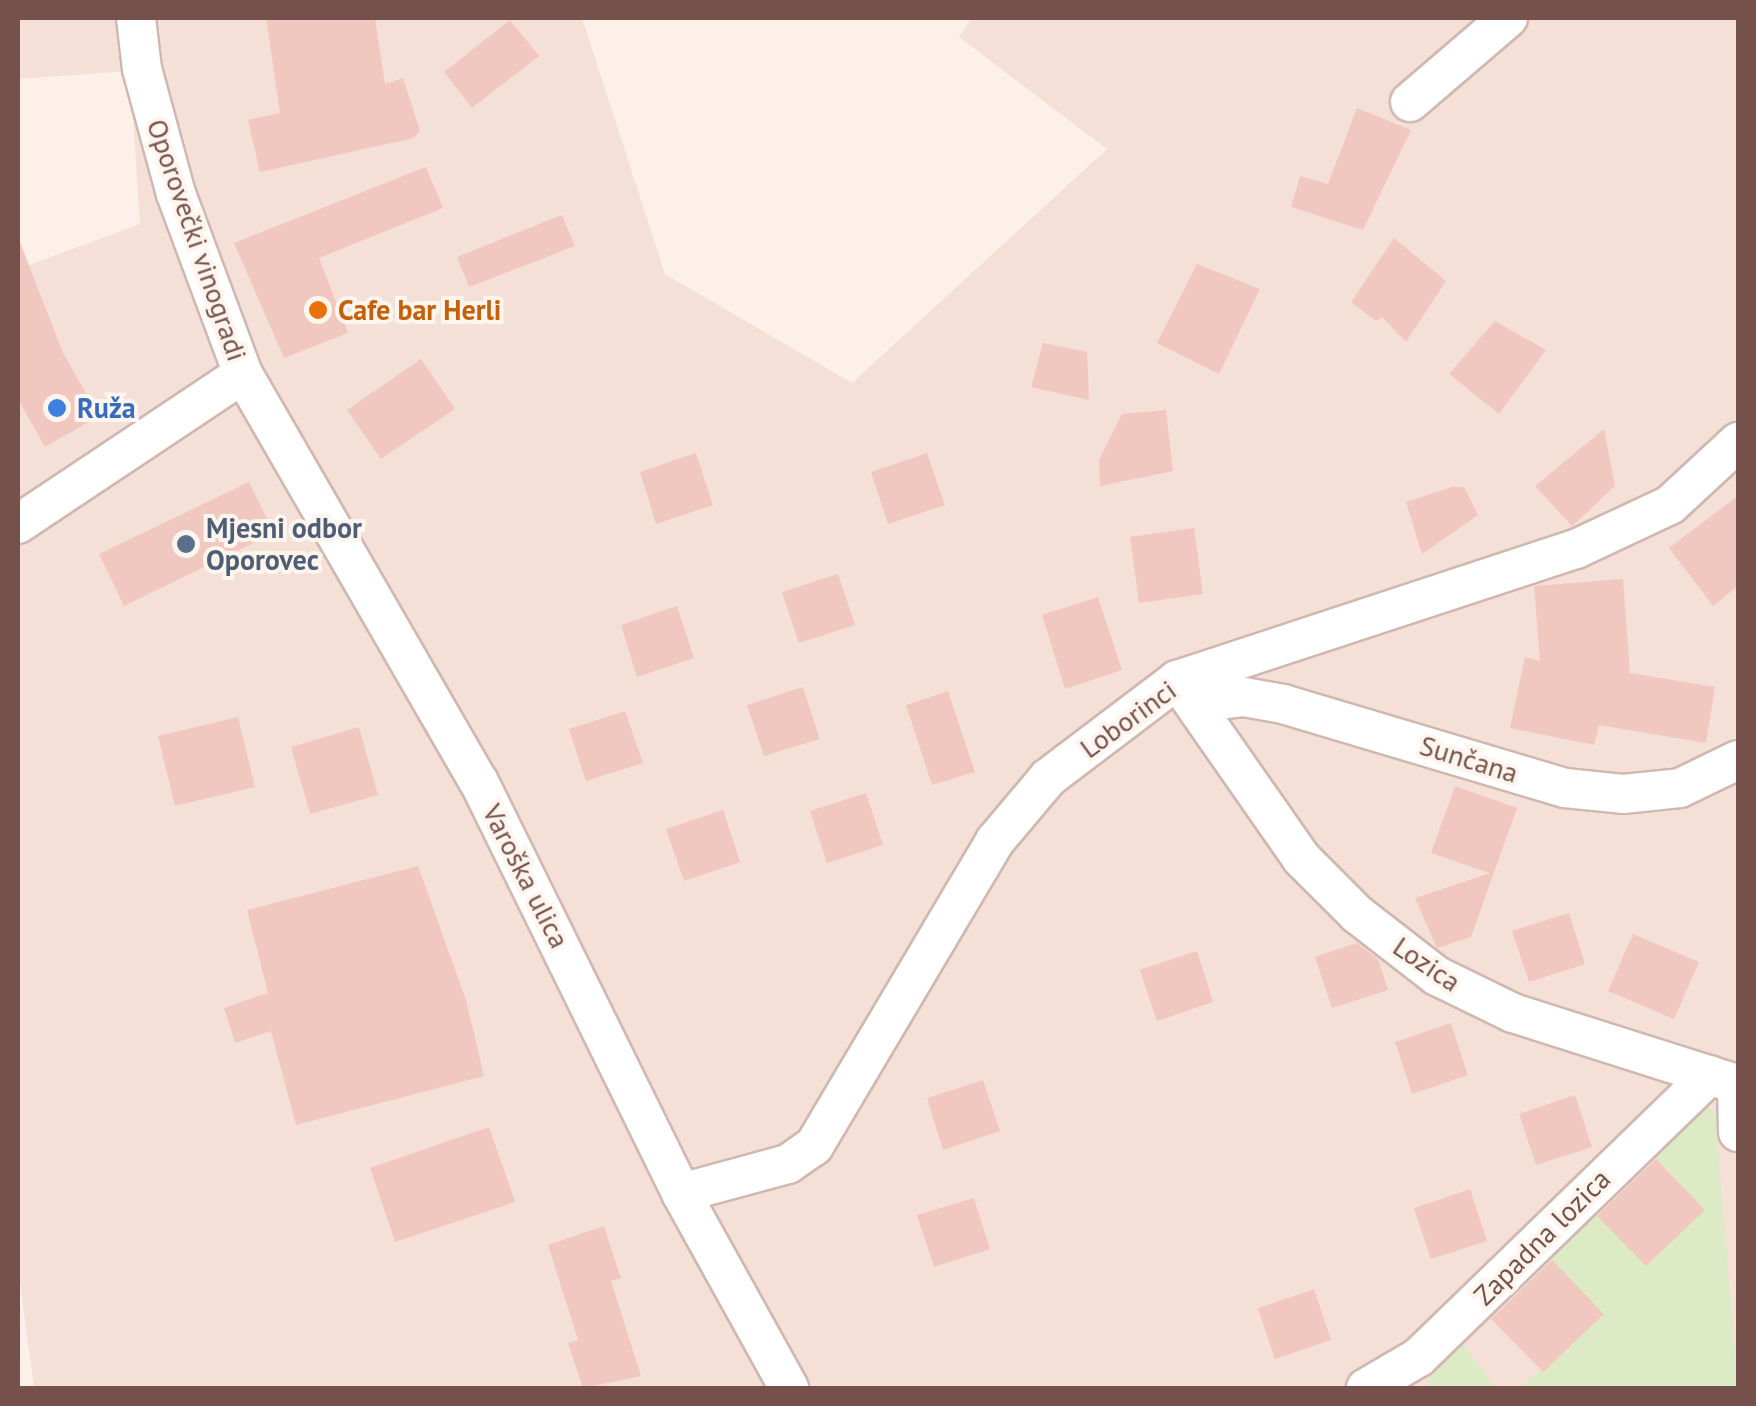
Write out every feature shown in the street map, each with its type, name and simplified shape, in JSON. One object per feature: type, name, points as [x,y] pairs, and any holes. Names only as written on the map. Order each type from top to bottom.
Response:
[{"type":"street","name":"Oporovečki vinogradi","points":[[18,524],[243,374],[176,194],[142,69],[136,18]]},
{"type":"street","points":[[1410,102],[1508,18]]},
{"type":"street","name":"Varoška ulica","points":[[243,374],[480,782],[681,1194],[790,1388]]},
{"type":"street","name":"Loborinci","points":[[681,1194],[788,1164],[814,1146],[995,841],[1048,778],[1187,692],[1576,549],[1670,505],[1738,442]]},
{"type":"street","name":"Sunčana","points":[[1187,692],[1284,704],[1565,788],[1623,794],[1680,788],[1738,760]]},
{"type":"street","name":"Lozica","points":[[1187,692],[1238,776],[1301,858],[1357,914],[1436,976],[1513,1012],[1729,1080]]},
{"type":"street","points":[[1729,1080],[1738,1132]]},
{"type":"street","name":"Zapadna lozica","points":[[1366,1388],[1420,1358],[1729,1080]]},
{"type":"shaded area","points":[[18,18],[582,18],[665,274],[852,383],[1107,149],[959,37],[972,18],[1738,18],[1738,1388],[34,1388],[18,1268],[18,269],[140,224],[130,71],[18,79]]},
{"type":"green space","points":[[1703,1101],[1715,1113],[1738,1388],[1520,1388],[1604,1314],[1545,1253],[1590,1208],[1646,1266],[1704,1209],[1648,1151]]},
{"type":"green space","points":[[1462,1342],[1496,1388],[1431,1388],[1427,1381]]},
{"type":"building","points":[[266,18],[375,18],[385,84],[403,78],[420,130],[414,138],[260,172],[248,120],[280,113]]},
{"type":"building","points":[[510,20],[539,56],[472,108],[444,72]]},
{"type":"building","points":[[1357,108],[1411,130],[1363,230],[1291,207],[1300,176],[1328,184]]},
{"type":"building","points":[[426,167],[443,208],[319,258],[348,333],[284,358],[234,243]]},
{"type":"building","points":[[562,215],[575,246],[469,287],[457,257]]},
{"type":"building","points":[[1394,238],[1446,281],[1406,342],[1382,317],[1376,321],[1351,302]]},
{"type":"building","points":[[20,242],[63,353],[99,416],[45,447],[18,399]]},
{"type":"building","points":[[1197,264],[1260,289],[1219,374],[1157,343]]},
{"type":"building","points":[[1495,321],[1546,350],[1499,414],[1449,374]]},
{"type":"building","points":[[1043,343],[1087,352],[1089,400],[1031,387]]},
{"type":"building","points":[[421,359],[455,409],[381,459],[347,410]]},
{"type":"building","points":[[1166,410],[1173,471],[1100,486],[1099,460],[1122,414]]},
{"type":"building","points":[[1604,429],[1615,486],[1572,526],[1535,486]]},
{"type":"building","points":[[696,453],[713,505],[656,524],[640,472]]},
{"type":"building","points":[[927,453],[945,505],[888,524],[871,472]]},
{"type":"building","name":"Mjesni odbor Oporovec","points":[[249,482],[274,533],[124,606],[99,554]]},
{"type":"building","points":[[1452,487],[1464,487],[1478,515],[1422,554],[1406,502]]},
{"type":"building","points":[[1738,496],[1738,586],[1713,606],[1669,548]]},
{"type":"building","points":[[1194,528],[1203,594],[1139,603],[1130,537]]},
{"type":"building","points":[[838,574],[855,625],[799,643],[782,592]]},
{"type":"building","points":[[1623,579],[1630,673],[1715,687],[1706,743],[1599,725],[1594,745],[1510,728],[1525,657],[1540,661],[1534,586]]},
{"type":"building","points":[[1098,597],[1122,670],[1065,689],[1042,615]]},
{"type":"building","points":[[677,606],[694,658],[637,677],[621,625]]},
{"type":"building","points":[[803,687],[820,739],[764,756],[747,705]]},
{"type":"building","points":[[948,691],[975,772],[932,785],[906,705]]},
{"type":"building","points":[[625,711],[643,763],[586,781],[569,729]]},
{"type":"building","points":[[238,717],[255,787],[175,806],[158,736]]},
{"type":"building","points":[[359,727],[378,795],[310,814],[291,747]]},
{"type":"building","points":[[1455,786],[1517,808],[1471,937],[1437,948],[1415,898],[1490,873],[1431,853]]},
{"type":"building","points":[[866,793],[883,845],[827,863],[810,811]]},
{"type":"building","points":[[723,810],[740,862],[684,881],[666,829]]},
{"type":"building","points":[[418,866],[466,1000],[484,1076],[296,1125],[271,1031],[235,1043],[224,1008],[268,993],[247,910]]},
{"type":"building","points":[[1569,913],[1585,964],[1529,982],[1512,931]]},
{"type":"building","points":[[1633,934],[1699,962],[1674,1019],[1608,991]]},
{"type":"building","points":[[1357,943],[1378,959],[1388,990],[1332,1008],[1315,957]]},
{"type":"building","points":[[1197,951],[1213,1002],[1157,1021],[1140,970]]},
{"type":"building","points":[[1451,1023],[1468,1075],[1412,1094],[1395,1042]]},
{"type":"building","points":[[983,1080],[1000,1131],[943,1150],[927,1098]]},
{"type":"building","points":[[1575,1095],[1592,1147],[1536,1165],[1519,1114]]},
{"type":"building","points":[[489,1127],[515,1202],[395,1242],[370,1168]]},
{"type":"building","points":[[1656,1159],[1705,1210],[1646,1266],[1597,1216]]},
{"type":"building","points":[[1470,1189],[1487,1241],[1431,1259],[1414,1208]]},
{"type":"building","points":[[974,1198],[990,1249],[934,1267],[917,1215]]},
{"type":"building","points":[[604,1226],[621,1278],[611,1281],[641,1376],[583,1388],[568,1343],[578,1340],[548,1245]]},
{"type":"building","points":[[1552,1260],[1604,1314],[1543,1372],[1491,1319]]},
{"type":"building","points":[[1314,1289],[1331,1340],[1275,1359],[1258,1308]]},
{"type":"place","name":"Cafe bar Herli","points":[[318,310]]},
{"type":"place","name":"Ruža","points":[[57,408]]},
{"type":"place","name":"Mjesni odbor Oporovec","points":[[186,544]]}]
